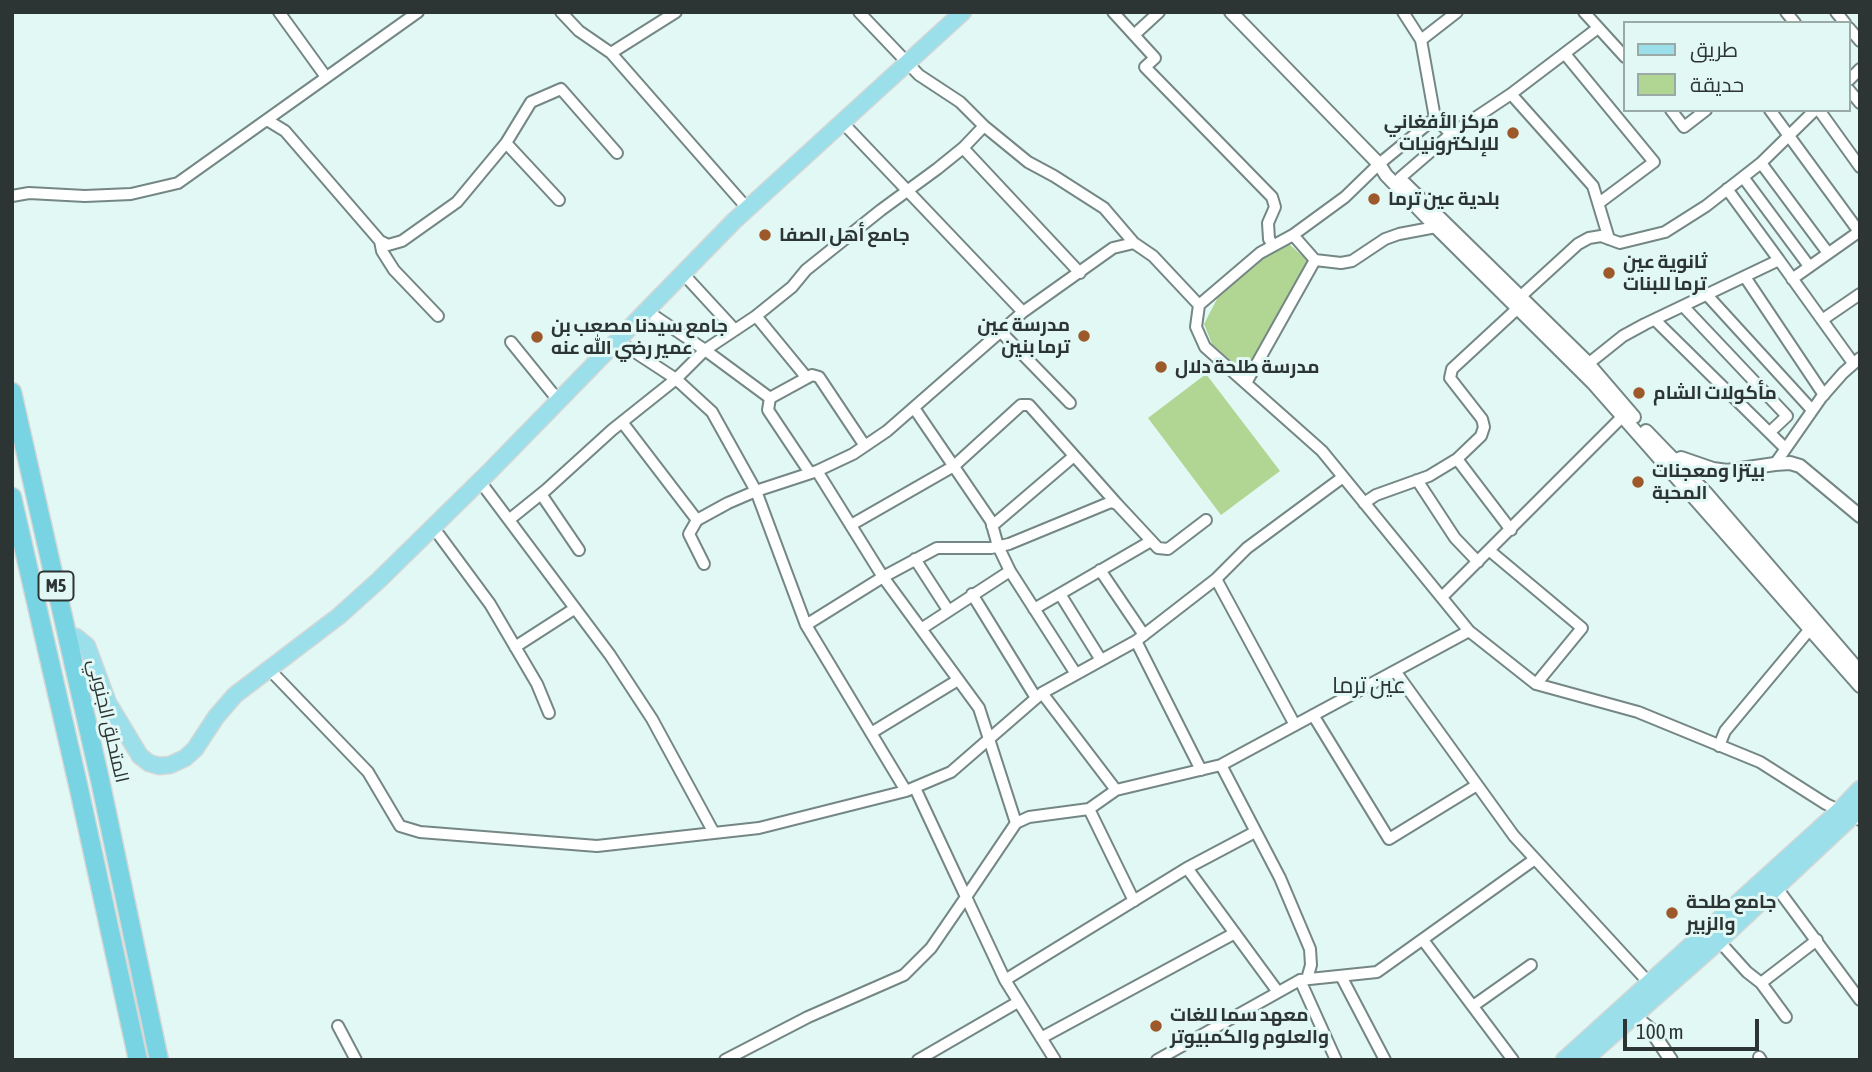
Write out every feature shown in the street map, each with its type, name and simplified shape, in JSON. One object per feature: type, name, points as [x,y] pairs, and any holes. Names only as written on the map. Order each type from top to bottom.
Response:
[{"type":"highway","name":"المتحلق الجنوبي","points":[[12,392],[100,780],[159,1060]]},
{"type":"highway","name":"M5","points":[[12,497],[138,1060]]},
{"type":"main road","points":[[910,67],[963,12]]},
{"type":"main road","points":[[67,635],[80,639],[87,646],[104,694],[126,736],[144,760],[159,766],[175,763],[190,754],[225,706],[245,686],[271,672],[362,606],[439,535],[752,216],[845,126],[975,12]]},
{"type":"main road","points":[[271,672],[340,616],[462,499],[747,208],[845,126]]},
{"type":"main road","points":[[1564,1060],[1719,941],[1777,888],[1853,814],[1860,789]]},
{"type":"main road","points":[[1584,1060],[1629,1012],[1650,984],[1853,814]]},
{"type":"street","points":[[279,12],[326,77]]},
{"type":"street","points":[[561,12],[579,31],[611,54],[747,208]]},
{"type":"street","points":[[611,54],[676,12]]},
{"type":"street","points":[[859,12],[910,67],[939,90],[960,102],[984,126],[1028,162],[1104,208],[1134,243],[1153,256],[1199,306]]},
{"type":"street","points":[[1113,12],[1155,58],[1145,67],[1272,197],[1275,207],[1268,223],[1269,239],[1273,245]]},
{"type":"street","points":[[1134,35],[1159,12]]},
{"type":"street","points":[[1231,12],[1379,164],[1386,175],[1436,227],[1588,364],[1670,464]]},
{"type":"street","points":[[1403,12],[1421,40],[1435,118],[1451,134]]},
{"type":"street","points":[[1421,40],[1457,12]]},
{"type":"street","points":[[1584,12],[1624,56]]},
{"type":"street","points":[[12,196],[29,193],[85,196],[131,194],[178,183],[414,13]]},
{"type":"street","points":[[1400,178],[1451,134],[1511,94],[1598,28]]},
{"type":"street","points":[[1565,54],[1654,162],[1599,203]]},
{"type":"street","points":[[380,242],[388,245],[402,241],[457,202],[506,143],[531,102],[561,89],[617,153]]},
{"type":"street","points":[[1511,94],[1593,186],[1609,239]]},
{"type":"street","points":[[1673,112],[1684,127],[1703,112]]},
{"type":"street","points":[[1772,112],[1860,232],[1792,279]]},
{"type":"street","points":[[1364,503],[1457,459],[1476,443],[1484,427],[1482,419],[1450,377],[1452,369],[1578,244],[1601,236],[1620,243],[1665,232],[1761,163],[1815,112]]},
{"type":"street","points":[[1819,112],[1860,167]]},
{"type":"street","points":[[1435,118],[1379,164],[1345,197],[1293,235],[1259,253],[1199,306],[1196,327],[1205,346],[1322,451],[1469,632],[1536,684],[1638,712],[1760,762],[1826,804],[1853,814]]},
{"type":"street","points":[[267,120],[285,131],[380,242],[382,251],[394,270],[438,316]]},
{"type":"street","points":[[845,126],[1023,312]]},
{"type":"street","points":[[509,519],[676,379],[705,351],[792,287],[806,270],[963,148],[984,126]]},
{"type":"street","points":[[506,143],[559,200]]},
{"type":"street","points":[[963,148],[1080,273]]},
{"type":"street","points":[[1761,163],[1828,253]]},
{"type":"street","points":[[1379,164],[1400,178],[1519,303],[1693,488],[1860,672]]},
{"type":"street","points":[[1743,177],[1810,266]]},
{"type":"street","points":[[1727,189],[1822,320],[1856,360],[1824,394],[1775,464]]},
{"type":"street","points":[[1293,235],[1315,260],[1341,262],[1352,261],[1385,239],[1436,227]]},
{"type":"street","points":[[704,564],[689,534],[697,520],[728,503],[813,472],[865,446],[887,431],[1023,312],[1113,248],[1134,243]]},
{"type":"street","points":[[1245,383],[1315,260]]},
{"type":"street","points":[[1588,364],[1623,336],[1779,260]]},
{"type":"street","points":[[1745,277],[1824,394]]},
{"type":"street","points":[[688,279],[735,330]]},
{"type":"street","points":[[1822,320],[1860,294]]},
{"type":"street","points":[[1707,295],[1812,410]]},
{"type":"street","points":[[1683,306],[1787,416],[1770,432]]},
{"type":"street","points":[[653,315],[770,398]]},
{"type":"street","points":[[756,316],[807,377]]},
{"type":"street","points":[[1654,320],[1785,448]]},
{"type":"street","points":[[1000,331],[1070,403]]},
{"type":"street","points":[[511,342],[558,400]]},
{"type":"street","points":[[624,345],[676,379],[712,412],[756,491],[806,625],[871,733],[910,790],[966,897],[1005,980],[1055,1060]]},
{"type":"street","points":[[770,398],[807,377],[819,377],[865,446]]},
{"type":"street","points":[[770,398],[768,410],[851,525],[883,577],[979,708],[1016,823]]},
{"type":"street","points":[[851,525],[954,466],[1021,405],[1029,405],[1158,548],[1168,549],[1206,520]]},
{"type":"street","points":[[914,408],[992,526],[1010,571],[1076,674]]},
{"type":"street","points":[[1441,597],[1623,416]]},
{"type":"street","points":[[622,422],[697,520]]},
{"type":"street","points":[[992,526],[1074,456]]},
{"type":"street","points":[[1670,464],[1681,458],[1727,471],[1790,463],[1808,471],[1860,516]]},
{"type":"street","points":[[1457,459],[1511,530]]},
{"type":"street","points":[[271,672],[368,772],[400,826],[420,832],[597,846],[760,828],[910,790],[951,772],[1039,696],[1140,638],[1216,579],[1247,548],[1343,477]]},
{"type":"street","points":[[1417,480],[1455,538],[1478,562]]},
{"type":"street","points":[[485,488],[610,655],[652,719],[714,833]]},
{"type":"street","points":[[1693,488],[1860,686]]},
{"type":"street","points":[[541,494],[579,550]]},
{"type":"street","points":[[806,625],[883,577],[937,548],[998,546],[1048,530],[1111,502],[1117,504]]},
{"type":"street","points":[[439,535],[490,604],[537,684],[549,713]]},
{"type":"street","points":[[1034,608],[1151,541]]},
{"type":"street","points":[[1490,551],[1582,628],[1536,684]]},
{"type":"street","points":[[915,559],[948,610]]},
{"type":"street","points":[[1100,570],[1140,638],[1201,770]]},
{"type":"street","points":[[920,629],[1010,571]]},
{"type":"street","points":[[1216,579],[1295,725]]},
{"type":"street","points":[[972,594],[1039,696],[1116,790]]},
{"type":"street","points":[[1060,594],[1101,660]]},
{"type":"street","points":[[515,647],[574,609]]},
{"type":"street","points":[[1719,746],[1726,731],[1810,629]]},
{"type":"street","points":[[725,1060],[808,1017],[904,975],[932,948],[1016,823],[1029,817],[1089,809],[1116,790],[1221,765],[1469,632]]},
{"type":"street","points":[[1395,671],[1514,836],[1650,984]]},
{"type":"street","points":[[871,733],[958,680]]},
{"type":"street","points":[[1313,715],[1388,839],[1477,785]]},
{"type":"street","points":[[1221,765],[1280,878],[1310,949],[1311,965],[1304,980],[1336,1060]]},
{"type":"street","points":[[1089,809],[1134,901]]},
{"type":"street","points":[[1005,980],[1187,868],[1255,832]]},
{"type":"street","points":[[1157,1060],[1304,980],[1377,972],[1535,859]]},
{"type":"street","points":[[1187,868],[1279,992]]},
{"type":"street","points":[[1777,888],[1859,996]]},
{"type":"street","points":[[1041,1038],[1235,933]]},
{"type":"street","points":[[1423,940],[1513,1060]]},
{"type":"street","points":[[1761,983],[1817,940]]},
{"type":"street","points":[[1719,941],[1747,972],[1761,983],[1786,1017]]},
{"type":"street","points":[[1473,1006],[1531,965]]},
{"type":"street","points":[[1341,976],[1385,1060]]},
{"type":"street","points":[[918,1060],[1018,1002]]},
{"type":"street","points":[[1629,1012],[1651,1030],[1671,1060]]},
{"type":"street","points":[[338,1026],[356,1060]]},
{"type":"street","points":[[936,1049],[942,1060]]},
{"type":"green space","points":[[1288,243],[1308,261],[1245,373],[1212,344],[1204,324],[1218,297],[1262,257]]},
{"type":"green space","points":[[1206,374],[1280,471],[1221,515],[1148,418]]},
{"type":"place","name":"مركز الأفغاني للإلكترونيات","points":[[1513,133]]},
{"type":"place","name":"بلدية عين ترما","points":[[1374,199]]},
{"type":"place","name":"جامع أهل الصفا","points":[[765,235]]},
{"type":"place","name":"ثانوية عين ترما للبنات","points":[[1609,273]]},
{"type":"place","name":"مدرسة عين ترما بنين","points":[[1084,336]]},
{"type":"place","name":"جامع سيدنا مصعب بن عمير رضي الله عنه","points":[[537,337]]},
{"type":"place","name":"مدرسة طلحة دلال","points":[[1161,367]]},
{"type":"place","name":"مأكولات الشام","points":[[1639,393]]},
{"type":"place","name":"بيتزا ومعجنات المحبة","points":[[1638,482]]},
{"type":"place","name":"جامع طلحة والزبير","points":[[1672,913]]},
{"type":"place","name":"معهد سما للغات والعلوم والكمبيوتر","points":[[1156,1026]]},
{"type":"district","name":"عين ترما","points":[[1369,686]]}]
